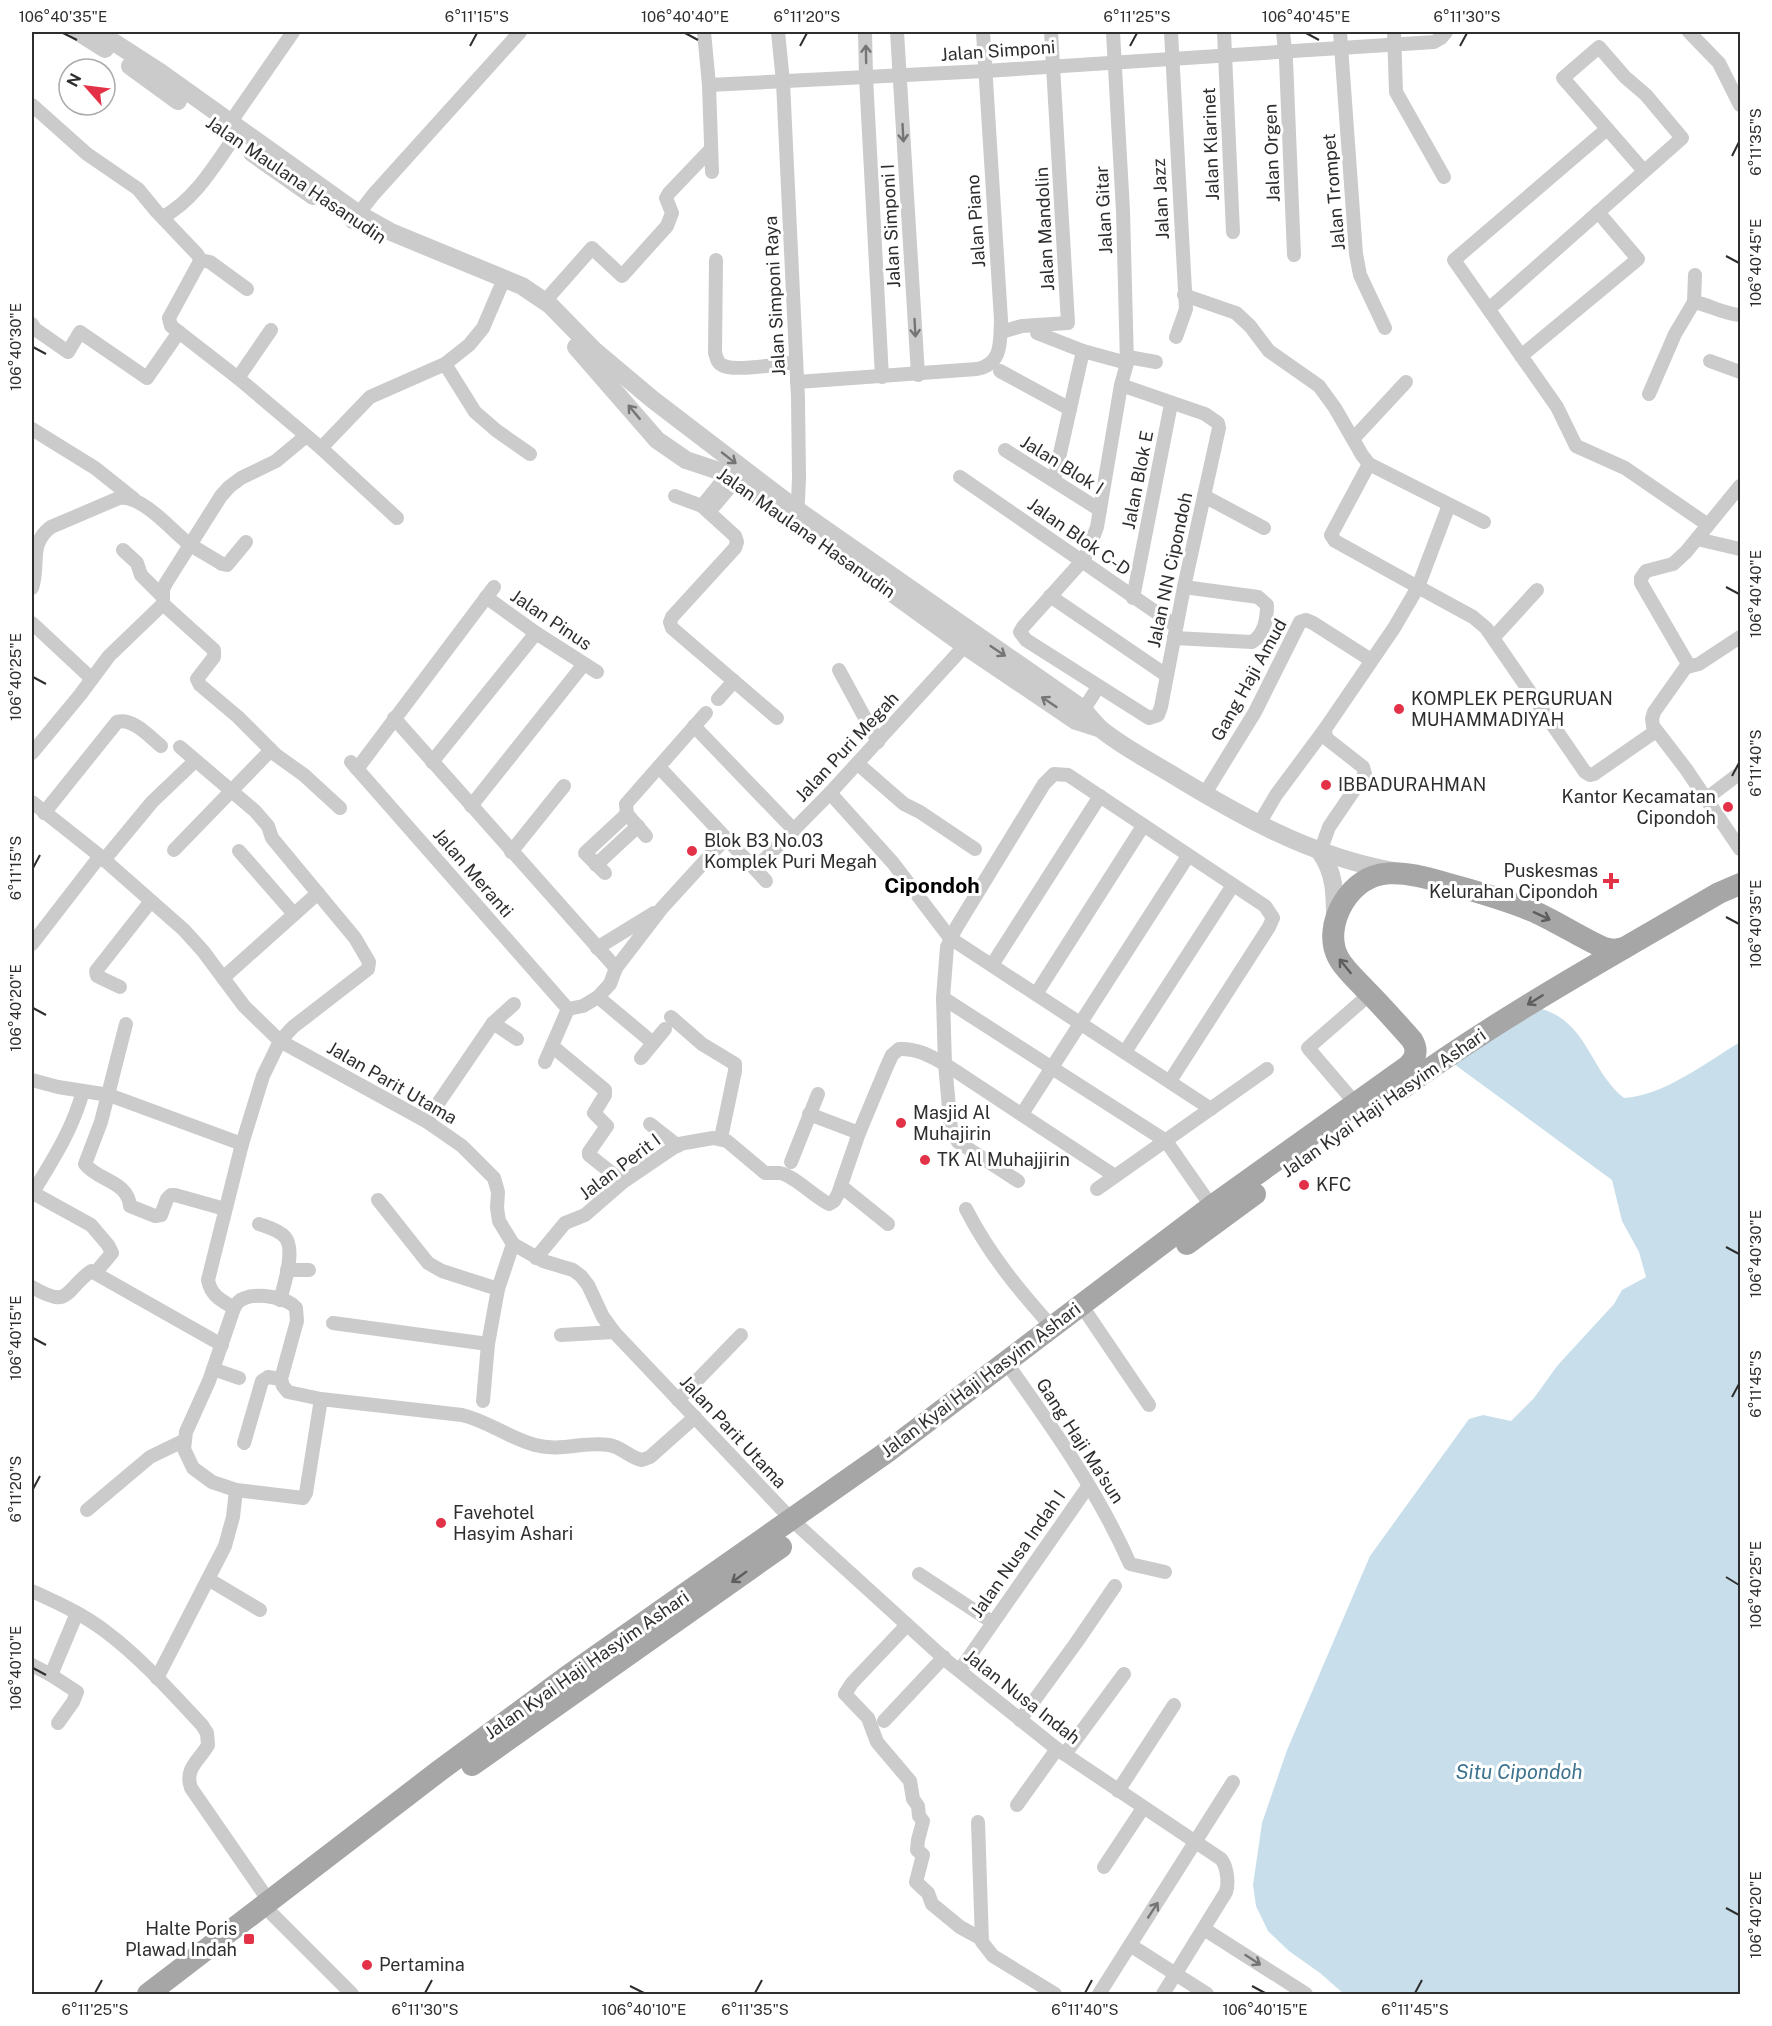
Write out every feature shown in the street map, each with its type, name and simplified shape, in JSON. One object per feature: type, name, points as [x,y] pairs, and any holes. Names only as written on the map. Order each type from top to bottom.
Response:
[{"type":"main road","name":"Jalan Kyai Haji Hasyim Ashari","points":[[148,1995],[194,1966],[321,1870],[564,1678],[798,1526],[1013,1372],[1411,1063],[1416,1052],[1412,1040],[1343,965],[1337,955],[1333,937],[1335,924],[1344,901],[1361,883],[1386,873],[1405,873],[1511,902],[1608,949],[1624,948]]},
{"type":"main road","name":"Jalan Kyai Haji Hasyim Ashari","points":[[798,1526],[887,1452],[1051,1326],[1216,1213],[1485,1031],[1585,969],[1719,893],[1740,884]]},
{"type":"main road","points":[[1585,969],[1594,956],[1592,942]]},
{"type":"main road","points":[[1412,1040],[1427,1047],[1442,1046],[1459,1042],[1485,1031]]},
{"type":"main road","name":"Jalan Kyai Haji Hasyim Ashari","points":[[166,1995],[194,1966]]},
{"type":"street","name":"Jalan Maulana Hasanudin","points":[[78,32],[230,137],[358,214],[384,241],[525,300],[544,315],[587,359],[653,435],[686,460],[728,481],[905,594]]},
{"type":"street","name":"Jalan Maulana Hasanudin","points":[[98,32],[160,72],[230,137]]},
{"type":"street","points":[[163,217],[185,202],[212,170],[293,32]]},
{"type":"street","points":[[358,214],[372,195],[520,32]]},
{"type":"street","points":[[704,32],[709,85],[711,172]]},
{"type":"street","name":"Jalan Simponi Raya","points":[[778,32],[783,82],[797,382],[799,478],[797,505]]},
{"type":"street","name":"Jalan Simponi I","points":[[865,32],[882,376]]},
{"type":"street","name":"Jalan Simponi I","points":[[897,32],[918,375]]},
{"type":"street","name":"Jalan Piano","points":[[983,32],[1000,332],[1000,347],[994,368]]},
{"type":"street","points":[[1051,32],[1052,66]]},
{"type":"street","name":"Jalan Gitar","points":[[1083,560],[1093,538],[1100,510],[1127,360],[1123,211],[1113,32]]},
{"type":"street","name":"Jalan Jazz","points":[[1171,32],[1185,313],[1176,337]]},
{"type":"street","name":"Jalan Klarinet","points":[[1224,32],[1233,232]]},
{"type":"street","name":"Jalan Orgen","points":[[1283,32],[1294,255]]},
{"type":"street","name":"Jalan Trompet","points":[[1340,32],[1356,254],[1360,274],[1385,328]]},
{"type":"street","name":"Jalan Simponi","points":[[709,85],[985,71],[1341,48],[1394,38],[1434,42],[1441,39],[1446,32]]},
{"type":"street","points":[[1689,32],[1719,63],[1740,105]]},
{"type":"street","points":[[1394,38],[1396,92],[1444,177]]},
{"type":"street","points":[[1489,309],[1682,138],[1646,95],[1625,77],[1599,46],[1563,78],[1644,171]]},
{"type":"street","name":"Jalan Mandolin","points":[[1000,332],[1022,326],[1068,322],[1052,66]]},
{"type":"street","points":[[32,105],[87,154],[138,189],[195,251],[200,260],[210,262],[247,289]]},
{"type":"street","points":[[1607,129],[1454,260],[1557,407],[1576,446],[1625,468],[1708,525]]},
{"type":"street","points":[[545,301],[592,248],[622,276],[667,226],[672,213],[666,198],[669,193],[711,149]]},
{"type":"street","points":[[1521,356],[1638,259],[1598,212]]},
{"type":"street","points":[[200,260],[169,318],[170,324],[321,448],[397,518]]},
{"type":"street","points":[[716,260],[715,353],[717,361],[722,365],[738,368],[795,362]]},
{"type":"street","points":[[1648,394],[1675,334],[1694,302],[1695,275]]},
{"type":"street","name":"Jalan Maulana Hasanudin","points":[[501,289],[522,286],[545,301],[595,351],[674,416],[797,505],[967,644],[1100,729],[1209,787],[1259,824],[1320,852],[1363,865],[1405,873]]},
{"type":"street","points":[[321,448],[370,397],[445,364],[477,336],[488,320],[501,289]]},
{"type":"street","points":[[1184,295],[1236,313],[1250,326],[1269,351],[1318,386],[1335,408],[1369,464],[1484,522]]},
{"type":"street","points":[[1694,302],[1704,303],[1729,315],[1740,311]]},
{"type":"street","points":[[32,324],[35,329],[68,352],[80,332],[147,378],[179,332]]},
{"type":"street","points":[[238,378],[271,330]]},
{"type":"street","points":[[1036,333],[1083,351],[1127,360],[1156,362]]},
{"type":"street","points":[[1054,480],[1083,351]]},
{"type":"street","points":[[1710,361],[1740,372]]},
{"type":"street","points":[[445,364],[475,412],[530,454]]},
{"type":"street","points":[[797,382],[994,368],[1070,409]]},
{"type":"street","points":[[1353,439],[1406,382]]},
{"type":"street","points":[[1121,385],[1171,404]]},
{"type":"street","name":"Jalan NN Cipondoh","points":[[1098,687],[1142,715],[1153,717],[1158,715],[1219,428],[1218,423],[1205,414],[1171,404]]},
{"type":"street","name":"Jalan Blok E","points":[[1133,598],[1171,404]]},
{"type":"street","points":[[653,435],[666,439],[677,437],[680,427],[674,416]]},
{"type":"street","points":[[32,429],[95,468],[190,544],[227,565],[246,542]]},
{"type":"street","points":[[32,753],[109,656],[163,600],[166,583],[221,496],[241,478],[276,461],[306,436]]},
{"type":"street","points":[[686,460],[682,448],[683,440],[692,437],[705,439]]},
{"type":"street","name":"Jalan Blok I","points":[[1005,450],[1100,510]]},
{"type":"street","points":[[1369,464],[1331,535],[1335,541],[1473,617],[1494,637],[1588,774],[1594,774],[1656,731]]},
{"type":"street","name":"Jalan Blok C-D","points":[[960,477],[1083,560],[1175,632]]},
{"type":"street","points":[[708,506],[728,481]]},
{"type":"street","points":[[1740,486],[1673,564],[1646,571],[1641,578],[1641,583],[1688,661],[1687,667],[1654,712],[1652,722],[1656,731],[1707,798],[1740,849]]},
{"type":"street","points":[[675,495],[708,506],[735,536],[737,542],[735,548],[672,617],[670,622],[672,628],[777,718]]},
{"type":"street","points":[[1204,496],[1264,528]]},
{"type":"street","points":[[32,588],[38,541],[43,533],[51,527],[113,500],[127,497],[134,499]]},
{"type":"street","points":[[1259,824],[1276,795],[1325,729],[1394,628],[1418,587],[1449,505]]},
{"type":"street","points":[[1697,538],[1740,549]]},
{"type":"street","points":[[123,550],[137,563],[141,575],[163,600],[214,650],[214,657],[198,676],[197,682],[238,717],[271,750],[310,780],[340,808]]},
{"type":"street","points":[[1079,715],[1098,687],[1021,635],[1023,627],[1083,560]]},
{"type":"street","points":[[1175,632],[1252,642],[1259,636],[1266,619],[1267,605],[1258,597],[1184,587]]},
{"type":"street","points":[[1494,637],[1537,590]]},
{"type":"street","name":"Jalan Pinus","points":[[394,718],[490,592],[536,633],[597,672]]},
{"type":"street","points":[[1050,596],[1166,675]]},
{"type":"street","name":"Gang Haji Amud","points":[[1209,787],[1255,712],[1300,622],[1306,620],[1312,623],[1371,660]]},
{"type":"street","points":[[32,623],[92,679]]},
{"type":"street","points":[[432,762],[536,633]]},
{"type":"street","points":[[1687,667],[1699,664],[1740,637]]},
{"type":"street","name":"Jalan Puri Megah","points":[[755,868],[858,764],[967,644]]},
{"type":"street","points":[[471,806],[584,664]]},
{"type":"street","points":[[839,670],[878,742]]},
{"type":"street","points":[[718,699],[734,681]]},
{"type":"street","points":[[627,814],[585,853],[601,869],[642,831],[627,814],[625,808],[629,799],[706,713]]},
{"type":"street","points":[[394,718],[616,968]]},
{"type":"street","name":"Jalan Meranti","points":[[394,718],[354,765],[568,1009]]},
{"type":"street","points":[[44,813],[117,722],[127,721],[161,746]]},
{"type":"street","points":[[694,726],[794,830]]},
{"type":"street","points":[[1325,729],[1326,738],[1363,766],[1365,774],[1329,827],[1320,852],[1327,862],[1333,879],[1336,898],[1335,924]]},
{"type":"street","points":[[180,747],[255,811],[268,826],[272,838],[356,938],[370,966],[280,1041],[263,1076],[242,1144],[208,1280],[214,1295],[234,1308]]},
{"type":"street","points":[[174,850],[271,750]]},
{"type":"street","points":[[32,944],[102,858],[152,802],[195,761]]},
{"type":"street","points":[[858,764],[904,804],[920,812],[975,849]]},
{"type":"street","points":[[659,767],[766,881]]},
{"type":"street","points":[[1707,798],[1740,773]]},
{"type":"street","points":[[1018,1181],[966,1148],[954,1136],[945,1064],[943,998],[945,964],[950,938],[1047,779],[1054,774],[1068,775],[1270,910],[1274,918],[1170,1081]]},
{"type":"street","points":[[511,852],[564,786]]},
{"type":"street","points":[[830,793],[893,863],[950,938],[1211,1109]]},
{"type":"street","points":[[992,965],[1100,796]]},
{"type":"street","name":"Jalan Parit Utama","points":[[32,802],[102,858],[184,930],[203,951],[244,1006],[280,1041],[426,1121],[462,1146],[494,1178],[498,1192],[499,1221],[513,1244],[536,1258],[573,1270],[581,1276],[588,1285],[603,1317],[614,1332],[798,1526]]},
{"type":"street","points":[[1036,994],[1143,826]]},
{"type":"street","points":[[545,1062],[568,1009],[583,1006],[598,997],[610,984],[616,968],[662,908],[725,839]]},
{"type":"street","points":[[239,851],[294,914]]},
{"type":"street","points":[[1022,1114],[1188,855]]},
{"type":"street","points":[[1125,1052],[1233,885]]},
{"type":"street","points":[[223,978],[318,893]]},
{"type":"street","points":[[120,987],[97,976],[96,971],[151,901]]},
{"type":"street","points":[[597,948],[662,908]]},
{"type":"street","points":[[1356,1104],[1308,1048],[1370,994]]},
{"type":"street","points":[[598,997],[652,1043]]},
{"type":"street","points":[[943,998],[1166,1141],[1216,1213]]},
{"type":"street","points":[[426,1121],[493,1023],[514,1004]]},
{"type":"street","points":[[493,1023],[517,1039]]},
{"type":"street","points":[[641,1058],[668,1023],[735,1064],[720,1138],[728,1141],[765,1173],[786,1175],[829,1204],[834,1201],[841,1186],[859,1133],[892,1055],[899,1049],[907,1048],[925,1053],[945,1064],[1115,1176]]},
{"type":"street","points":[[126,1024],[101,1122],[85,1160],[87,1167],[123,1191],[130,1199],[130,1206],[154,1216],[161,1215],[171,1195],[225,1209]]},
{"type":"street","points":[[552,1046],[605,1090],[605,1095],[594,1113],[607,1126],[589,1155],[623,1182]]},
{"type":"street","points":[[1096,1189],[1268,1069]]},
{"type":"street","points":[[32,1082],[109,1095],[242,1144]]},
{"type":"street","points":[[83,1091],[69,1130],[32,1193],[91,1225],[96,1230],[112,1254],[96,1272]]},
{"type":"street","points":[[791,1162],[818,1094]]},
{"type":"street","points":[[809,1114],[859,1133]]},
{"type":"street","points":[[650,1124],[678,1146]]},
{"type":"street","name":"Jalan Perit I","points":[[536,1258],[565,1223],[585,1215],[648,1164],[680,1144],[720,1138]]},
{"type":"street","points":[[841,1186],[888,1224]]},
{"type":"street","points":[[378,1200],[428,1263],[442,1271],[498,1289]]},
{"type":"street","points":[[966,1209],[1006,1274],[1051,1326]]},
{"type":"street","points":[[259,1224],[286,1238],[290,1247],[280,1300]]},
{"type":"street","points":[[483,1401],[488,1344],[498,1289],[513,1244]]},
{"type":"street","points":[[287,1270],[309,1270]]},
{"type":"street","points":[[32,1287],[48,1297],[60,1298],[69,1294],[91,1271],[96,1272],[222,1345]]},
{"type":"street","points":[[321,1399],[304,1497],[236,1490],[212,1482],[193,1468],[184,1449],[183,1441],[213,1369],[234,1308],[239,1301],[247,1297],[265,1297],[293,1304],[297,1314],[281,1379],[288,1392],[321,1399],[462,1415],[483,1421],[520,1441],[558,1449],[612,1445],[642,1460],[650,1457],[695,1417]]},
{"type":"street","points":[[1088,1315],[1149,1405]]},
{"type":"street","points":[[333,1323],[488,1344]]},
{"type":"street","points":[[561,1335],[614,1332]]},
{"type":"street","points":[[678,1400],[741,1335]]},
{"type":"street","points":[[213,1369],[239,1378]]},
{"type":"street","name":"Gang Haji Ma’sun","points":[[1013,1372],[1090,1484],[1130,1564],[1165,1572]]},
{"type":"street","points":[[244,1443],[262,1381],[268,1377],[281,1379]]},
{"type":"street","points":[[87,1510],[150,1457],[183,1441]]},
{"type":"street","name":"Jalan Nusa Indah I","points":[[960,1670],[1087,1488]]},
{"type":"street","points":[[157,1678],[227,1538],[233,1518],[236,1490]]},
{"type":"street","name":"Jalan Nusa Indah","points":[[798,1526],[944,1657],[1020,1720],[1061,1752],[1223,1861],[1227,1890],[1204,1929]]},
{"type":"street","points":[[919,1574],[992,1622]]},
{"type":"street","points":[[208,1579],[260,1611]]},
{"type":"street","points":[[1020,1720],[1115,1586]]},
{"type":"street","points":[[32,1591],[77,1613],[106,1631],[157,1678],[207,1733],[208,1744],[190,1771],[191,1788],[271,1908],[352,1995]]},
{"type":"street","points":[[51,1675],[77,1613]]},
{"type":"street","points":[[908,1625],[852,1683],[845,1694],[868,1718],[877,1742],[910,1781],[913,1799],[923,1821],[917,1850],[923,1856],[916,1882],[928,1893],[932,1904],[960,1927],[980,1938]]},
{"type":"street","points":[[884,1721],[944,1657]]},
{"type":"street","points":[[32,1665],[77,1692],[73,1702],[58,1723]]},
{"type":"street","points":[[1017,1805],[1124,1674]]},
{"type":"street","points":[[1118,1791],[1174,1705]]},
{"type":"street","points":[[1099,1995],[1233,1782]]},
{"type":"street","points":[[1104,1867],[1143,1808]]},
{"type":"street","points":[[978,1822],[980,1938],[993,1956],[1055,1995]]},
{"type":"street","points":[[1163,1995],[1204,1929],[1306,1995]]},
{"type":"street","points":[[1130,1945],[1207,1995]]},
{"type":"water","name":"Situ Cipondoh","points":[[1542,1009],[1569,1025],[1579,1036],[1603,1075],[1624,1098],[1639,1096],[1669,1085],[1740,1042],[1740,1994],[1344,1994],[1289,1951],[1268,1931],[1256,1906],[1253,1885],[1262,1823],[1287,1750],[1370,1556],[1469,1419],[1483,1415],[1511,1421],[1534,1398],[1557,1366],[1614,1304],[1622,1290],[1646,1277],[1639,1252],[1622,1221],[1612,1180],[1454,1064]]},
{"type":"place","name":"KOMPLEK PERGURUAN MUHAMMADIYAH","points":[[1399,709]]},
{"type":"place","name":"IBBADURAHMAN","points":[[1326,785]]},
{"type":"place","name":"Kantor Kecamatan Cipondoh","points":[[1728,807]]},
{"type":"place","name":"Blok B3 No.03 Komplek Puri Megah","points":[[692,851]]},
{"type":"place","name":"Puskesmas Kelurahan Cipondoh","points":[[1611,881]]},
{"type":"place","name":"Masjid Al Muhajirin","points":[[901,1123]]},
{"type":"place","name":"TK Al Muhajjirin","points":[[925,1160]]},
{"type":"place","name":"KFC","points":[[1304,1185]]},
{"type":"place","name":"Favehotel Hasyim Ashari","points":[[441,1523]]},
{"type":"place","name":"Halte Poris Plawad Indah","points":[[249,1939]]},
{"type":"place","name":"Pertamina","points":[[367,1965]]},
{"type":"district","name":"Cipondoh","points":[[932,886]]}]
